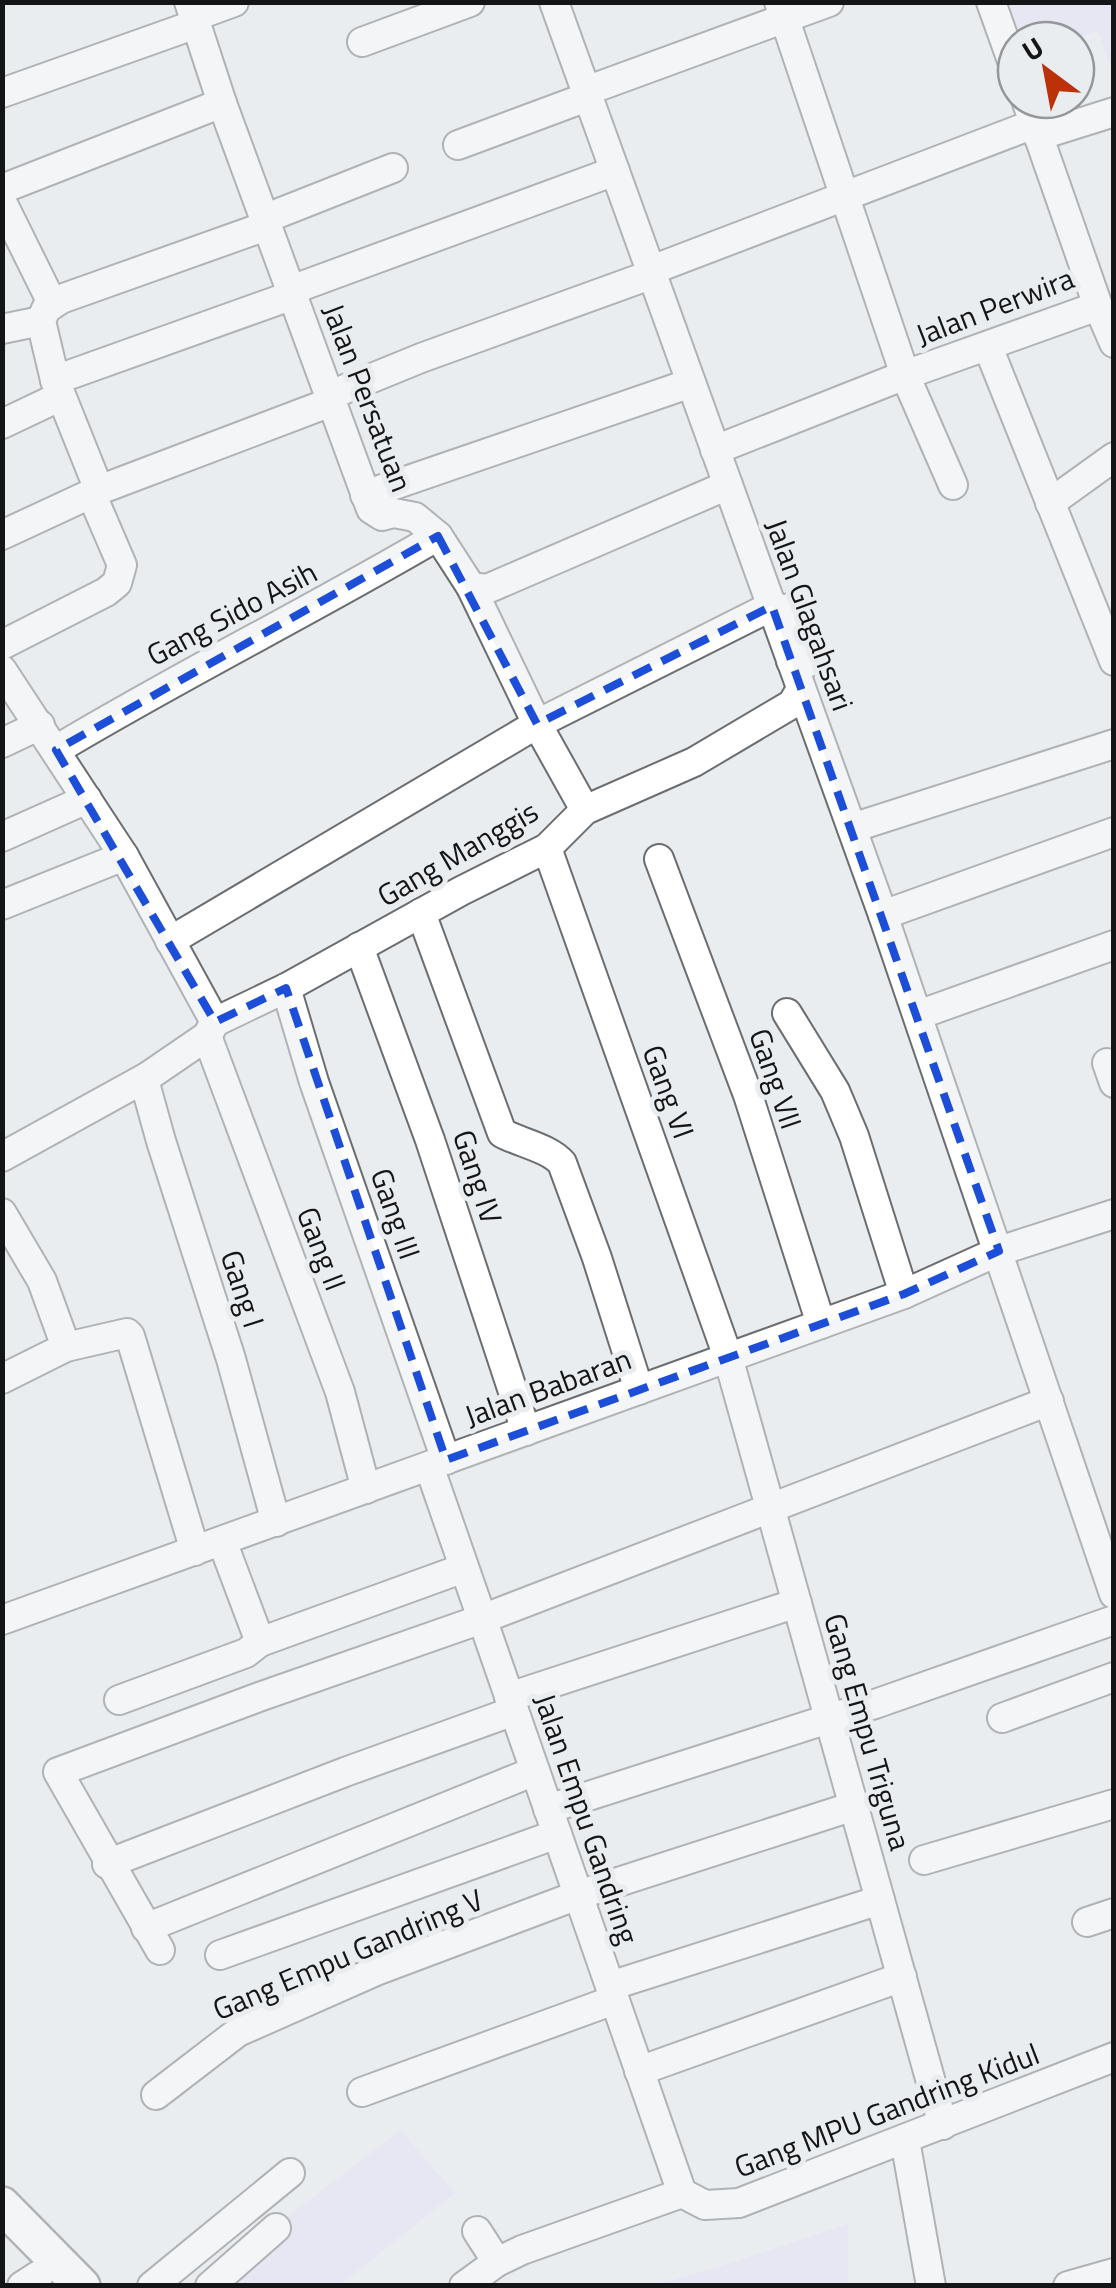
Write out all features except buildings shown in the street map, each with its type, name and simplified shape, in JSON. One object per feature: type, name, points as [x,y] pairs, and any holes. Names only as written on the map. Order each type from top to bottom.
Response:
[{"type":"main road","points":[[2,2205],[82,2286]]},
{"type":"main road","points":[[2,2238],[37,2282]]},
{"type":"street","points":[[2,93],[192,15],[234,2]]},
{"type":"street","points":[[362,42],[470,2]]},
{"type":"street","name":"Jalan Glagahsari","points":[[554,2],[883,915],[1112,1583]]},
{"type":"street","points":[[458,145],[782,11],[829,2]]},
{"type":"street","points":[[782,11],[905,375],[953,486]]},
{"type":"street","name":"Jalan Persatuan","points":[[192,15],[365,495],[376,515],[405,514],[426,523],[438,536]]},
{"type":"street","points":[[2,190],[222,103]]},
{"type":"street","points":[[2,535],[95,492],[1033,120]]},
{"type":"street","name":"Jalan Perwira","points":[[715,450],[905,375],[1098,306],[1033,120]]},
{"type":"street","points":[[2,329],[393,168]]},
{"type":"street","points":[[2,424],[58,388],[292,292],[615,172]]},
{"type":"street","points":[[2,202],[46,312],[58,388],[122,564],[118,582],[2,646]]},
{"type":"street","points":[[1098,306],[1114,343]]},
{"type":"street","points":[[988,347],[1114,662]]},
{"type":"street","points":[[365,495],[690,382]]},
{"type":"street","points":[[1050,504],[1114,457]]},
{"type":"street","points":[[471,587],[487,589],[728,485]]},
{"type":"street","points":[[438,536],[471,587],[585,810]]},
{"type":"street","name":"Gang Sido Asih","points":[[56,750],[438,536]]},
{"type":"street","points":[[170,941],[538,724],[772,606]]},
{"type":"street","name":"Gang II","points":[[2,670],[124,856],[211,1029],[340,1392],[366,1489]]},
{"type":"street","name":"Gang Manggis","points":[[2,1157],[147,1077],[211,1029],[547,848],[585,810],[694,762],[792,704],[801,689]]},
{"type":"street","points":[[2,743],[40,725]]},
{"type":"street","points":[[852,828],[1114,744]]},
{"type":"street","points":[[2,837],[87,799]]},
{"type":"street","points":[[883,915],[1114,832]]},
{"type":"street","name":"Gang VI","points":[[547,848],[728,1357]]},
{"type":"street","points":[[2,905],[124,856]]},
{"type":"street","name":"Gang VII","points":[[659,858],[748,1094],[821,1324]]},
{"type":"street","points":[[421,913],[502,1133],[555,1155],[562,1164],[639,1390]]},
{"type":"street","points":[[918,1015],[1114,944]]},
{"type":"street","name":"Gang IV","points":[[359,947],[430,1140],[526,1431]]},
{"type":"street","name":"Gang III","points":[[286,988],[437,1463]]},
{"type":"street","points":[[787,1013],[835,1091],[848,1121],[904,1294]]},
{"type":"street","name":"Gang I","points":[[147,1077],[146,1087],[161,1141],[234,1368],[276,1522]]},
{"type":"street","points":[[2,1214],[42,1281],[66,1347]]},
{"type":"street","name":"Jalan Babaran","points":[[2,1620],[904,1294],[999,1251],[1114,1214]]},
{"type":"street","points":[[2,1380],[66,1347],[127,1333],[130,1336],[209,1546],[253,1648],[246,1664],[259,1697]]},
{"type":"street","name":"Gang Empu Triguna","points":[[728,1357],[944,2125]]},
{"type":"street","points":[[535,1771],[153,1939],[58,1772],[482,1619],[1049,1401]]},
{"type":"street","name":"Jalan Empu Gandring","points":[[437,1463],[464,1568],[682,2193]]},
{"type":"street","points":[[119,1700],[464,1568]]},
{"type":"street","points":[[107,1864],[511,1704],[797,1603]]},
{"type":"street","points":[[220,1955],[552,1822],[829,1717],[1114,1620]]},
{"type":"street","points":[[1002,1718],[1114,1676]]},
{"type":"street","points":[[924,1860],[1114,1804]]},
{"type":"street","name":"Gang Empu Gandring V","points":[[156,2094],[238,2032],[376,1971],[578,1895],[854,1806]]},
{"type":"street","points":[[362,2092],[612,1993],[880,1900]]},
{"type":"street","points":[[639,2071],[902,1977]]},
{"type":"street","name":"Gang MPU Gandring Kidul","points":[[682,2193],[706,2205],[739,2204],[1114,2058]]},
{"type":"street","points":[[905,2140],[931,2286]]},
{"type":"street","points":[[152,2286],[290,2173]]},
{"type":"street","points":[[464,2286],[497,2262],[682,2193]]},
{"type":"street","points":[[210,2286],[276,2228]]},
{"type":"street","points":[[478,2231],[497,2262]]},
{"type":"street","points":[[1068,2286],[1114,2273]]},
{"type":"highlighted area","points":[[438,536],[537,724],[772,606],[999,1251],[904,1294],[446,1460],[286,988],[215,1022],[56,750]]},
{"type":"shaded area","points":[[998,3],[1113,3],[1113,64],[1110,65],[1096,32],[1096,20],[1006,20]]},
{"type":"shaded area","points":[[400,2130],[455,2193],[340,2285],[201,2284]]},
{"type":"shaded area","points":[[848,2224],[848,2285],[656,2285],[728,2264]]}]
